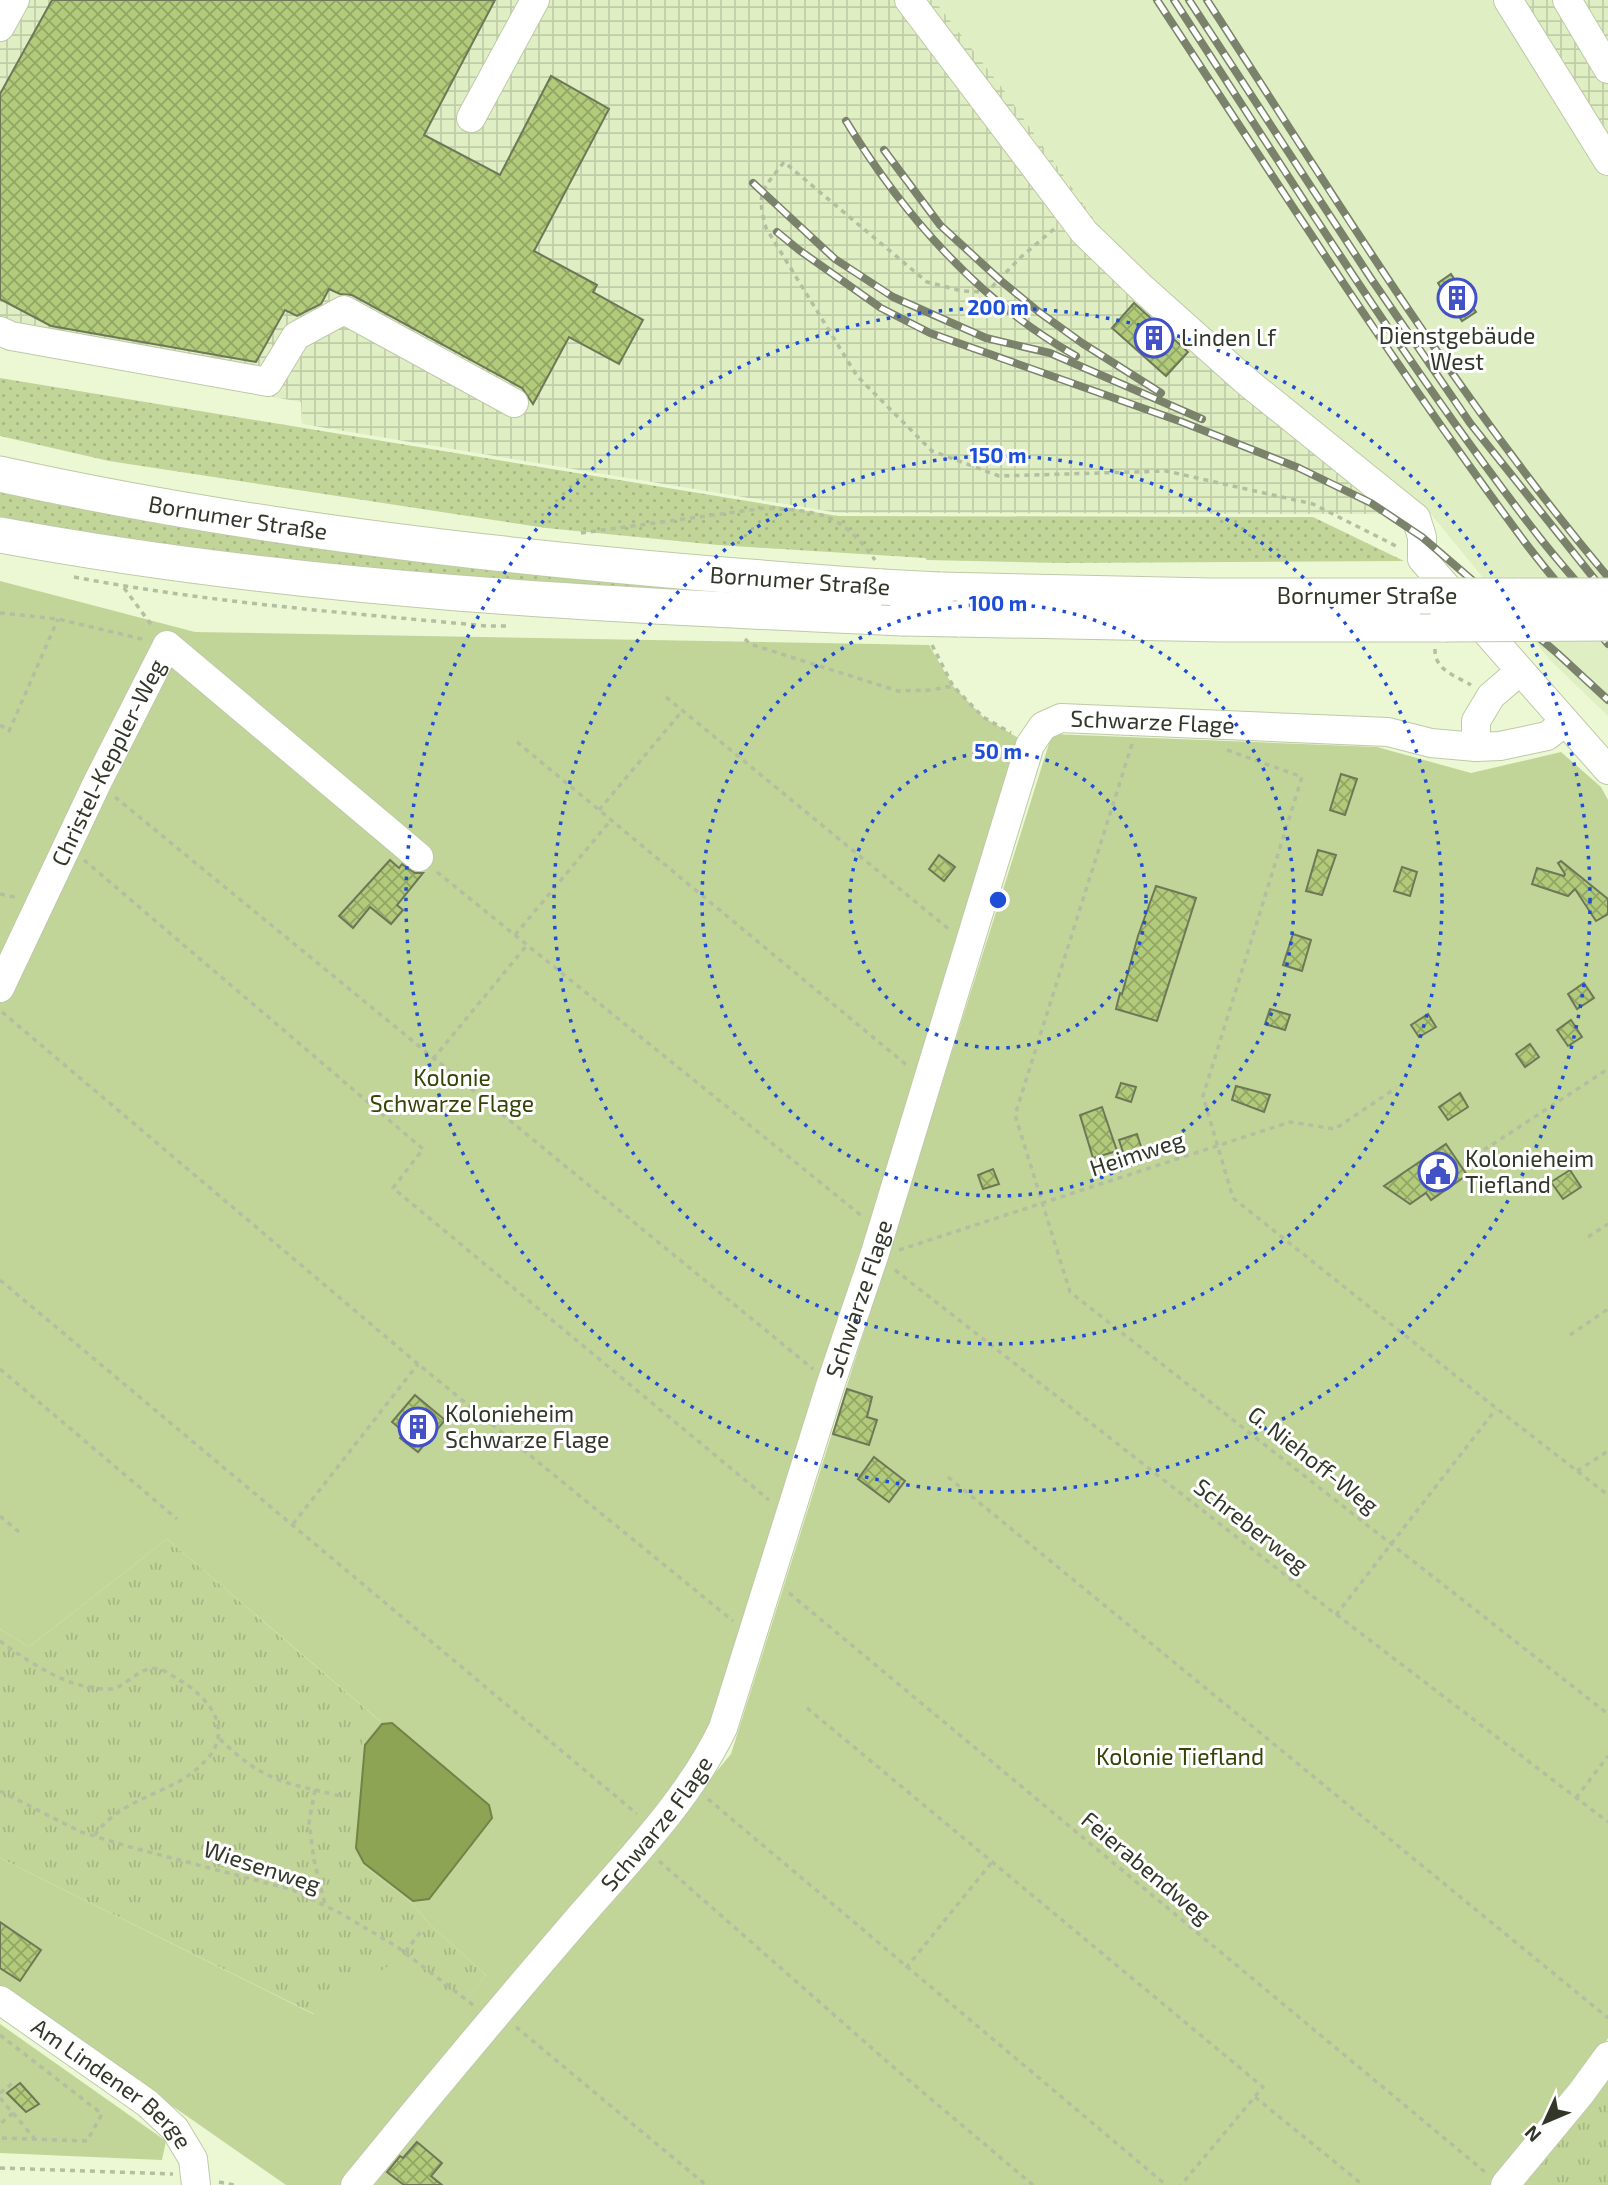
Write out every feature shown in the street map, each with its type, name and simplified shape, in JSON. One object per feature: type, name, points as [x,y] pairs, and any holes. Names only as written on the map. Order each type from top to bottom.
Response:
[{"type":"main road","name":"Bornumer Straße","points":[[0,474],[167,506],[438,548],[687,573],[878,572],[948,604],[1223,624],[1440,636],[1608,623]]},
{"type":"main road","name":"Bornumer Straße","points":[[0,535],[180,564],[426,590],[699,609],[902,618],[948,604],[1211,596],[1608,596]]},
{"type":"street","points":[[0,27],[15,0]]},
{"type":"street","points":[[471,118],[535,0]]},
{"type":"street","points":[[909,0],[1070,215],[1143,289],[1246,381],[1416,518],[1423,537],[1422,559],[1608,770]]},
{"type":"street","points":[[1508,0],[1608,160]]},
{"type":"street","points":[[1567,0],[1608,69]]},
{"type":"street","points":[[0,331],[11,336],[268,382],[296,336],[344,310],[514,403]]},
{"type":"street","name":"Christel-Keppler-Weg","points":[[0,988],[97,783],[167,645],[419,857]]},
{"type":"street","points":[[1475,747],[1476,721],[1491,696],[1520,671]]},
{"type":"street","name":"Schwarze Flage","points":[[355,2185],[648,1837],[691,1784],[712,1752],[723,1728],[831,1383],[881,1249],[927,1082],[1030,745],[1043,726],[1061,718],[1388,732],[1431,743],[1475,747],[1500,746],[1547,736],[1565,722]]},
{"type":"street","name":"Am Lindener Berge","points":[[0,2000],[147,2103],[175,2129],[193,2159],[196,2181]]},
{"type":"street","points":[[1497,2181],[1581,2093],[1608,2056]]},
{"type":"path","points":[[1070,215],[1021,257],[987,292],[962,291],[927,282],[784,162],[762,191],[759,203],[766,228],[857,376],[932,451],[999,476],[1166,471],[1254,489],[1313,504],[1422,559]]},
{"type":"path","points":[[573,537],[765,508],[794,509],[838,522],[855,534],[878,572]]},
{"type":"path","points":[[123,586],[167,645]]},
{"type":"path","points":[[0,613],[58,619],[167,645]]},
{"type":"path","points":[[0,725],[9,730],[58,619]]},
{"type":"path","points":[[1440,636],[1435,656],[1442,669],[1491,696]]},
{"type":"path","points":[[744,638],[750,644],[898,691],[953,686]]},
{"type":"path","points":[[934,648],[953,686],[983,717],[1030,745]]},
{"type":"path","points":[[666,697],[968,946]]},
{"type":"path","points":[[599,810],[683,710]]},
{"type":"path","points":[[517,742],[927,1082]]},
{"type":"path","name":"G. Niehoff-Weg","points":[[1144,745],[1131,744],[1015,1115],[1070,1292],[1608,1714]]},
{"type":"path","points":[[1224,749],[1302,776],[1203,1096],[1233,1198],[1608,1495]]},
{"type":"path","points":[[97,783],[831,1383]]},
{"type":"path","points":[[515,936],[611,820]]},
{"type":"path","points":[[68,847],[423,1149],[393,1188],[790,1517]]},
{"type":"path","name":"Schreberweg","points":[[419,857],[527,945],[881,1249],[1336,1615],[1608,1822]]},
{"type":"path","points":[[433,1059],[527,945]]},
{"type":"path","points":[[0,1011],[418,1364],[751,1636]]},
{"type":"path","points":[[1467,1161],[1608,1069]]},
{"type":"path","name":"Heimweg","points":[[881,1249],[892,1252],[1290,1122],[1335,1129],[1396,1088]]},
{"type":"path","points":[[1588,1237],[1608,1224]]},
{"type":"path","points":[[0,1280],[293,1524],[648,1837],[899,2072],[1033,2185]]},
{"type":"path","points":[[1570,1335],[1608,1308]]},
{"type":"path","points":[[293,1524],[418,1364]]},
{"type":"path","points":[[0,1369],[177,1519]]},
{"type":"path","points":[[1336,1615],[1496,1408]]},
{"type":"path","points":[[1577,1471],[1608,1451]]},
{"type":"path","points":[[948,1477],[1608,2018]]},
{"type":"path","points":[[0,1516],[19,1532]]},
{"type":"path","name":"Feierabendweg","points":[[770,1577],[1497,2181]]},
{"type":"path","points":[[0,1641],[36,1666],[82,1686],[114,1689],[145,1670],[159,1669],[194,1689],[216,1715],[220,1739],[259,1772],[281,1782],[341,1796]]},
{"type":"path","points":[[807,1708],[1263,2087],[1181,2185]]},
{"type":"path","points":[[94,1836],[103,1824],[123,1807],[189,1777],[209,1758],[220,1739]]},
{"type":"path","points":[[1576,1798],[1608,1756]]},
{"type":"path","points":[[691,1784],[1166,2185]]},
{"type":"path","points":[[314,1790],[309,1822],[314,1860],[325,1906]]},
{"type":"path","name":"Wiesenweg","points":[[0,1791],[94,1836],[293,1891],[325,1906],[405,1952],[495,2016],[706,2185]]},
{"type":"path","points":[[906,1968],[992,1862]]},
{"type":"path","points":[[405,1952],[423,1929]]},
{"type":"path","points":[[0,2035],[102,2114],[87,2141],[0,2138]]},
{"type":"path","points":[[13,2082],[0,2096],[35,2139]]},
{"type":"path","points":[[1255,2096],[1363,2185]]},
{"type":"path","points":[[0,2124],[13,2113]]},
{"type":"path","points":[[0,2168],[234,2185]]},
{"type":"shaded area","points":[[0,0],[934,0],[1003,89],[1096,222],[1227,362],[1431,514],[839,513],[302,424],[301,402],[0,347]]},
{"type":"shaded area","points":[[934,0],[1500,0],[1608,174],[1608,716],[1550,660],[1431,514],[1227,362],[1096,222],[1003,89]]},
{"type":"shaded area","points":[[1500,0],[1608,0],[1608,174]]},
{"type":"shaded area","points":[[392,1723],[489,1805],[492,1818],[429,1899],[413,1901],[364,1863],[356,1848],[365,1745],[382,1724]]},
{"type":"green space","points":[[0,378],[838,516],[1313,517],[1404,561],[1064,563],[927,560],[718,545],[546,528],[109,461],[0,436]]},
{"type":"green space","points":[[0,486],[888,606],[365,572],[0,522]]},
{"type":"green space","name":"Kolonie Schwarze Flage","points":[[0,581],[195,632],[929,645],[953,686],[983,717],[1030,745],[723,1728],[345,2185],[286,2185],[0,1986],[0,1858],[313,2014],[396,1961],[453,2015],[486,1975],[429,1924],[412,1903],[362,1864],[354,1848],[362,1743],[380,1721],[167,1539],[29,1647],[0,1629]]},
{"type":"green space","name":"Kolonie Tiefland","points":[[1052,734],[1377,747],[1471,773],[1561,752],[1601,787],[1608,800],[1608,2038],[1574,2090],[1491,2185],[373,2185],[731,1754]]},
{"type":"green space","points":[[167,1539],[381,1722],[362,1864],[412,1903],[429,1924],[486,1975],[453,2016],[396,1962],[314,2014],[0,1858],[0,1629],[29,1647]]},
{"type":"green space","points":[[0,2024],[166,2141],[162,2160],[0,2153]]},
{"type":"green space","points":[[1608,2073],[1608,2185],[1522,2185]]},
{"type":"building","points":[[52,0],[495,0],[424,135],[500,175],[551,76],[609,109],[534,251],[597,285],[593,292],[643,320],[619,364],[569,337],[533,404],[522,388],[352,295],[329,289],[321,304],[297,316],[285,310],[256,362],[51,326],[0,299],[0,94]]},
{"type":"building","name":"Dienstgebäude West","points":[[1451,274],[1476,312],[1462,321],[1438,283]]},
{"type":"building","name":"Linden Lf","points":[[1134,303],[1188,352],[1166,376],[1112,328]]},
{"type":"building","points":[[1341,774],[1357,779],[1345,815],[1330,810]]},
{"type":"building","points":[[1318,850],[1336,855],[1322,895],[1306,891]]},
{"type":"building","points":[[939,855],[955,867],[944,881],[929,869]]},
{"type":"building","points":[[390,860],[399,868],[402,864],[415,873],[423,873],[397,905],[403,910],[391,924],[370,907],[353,928],[339,916]]},
{"type":"building","points":[[1561,861],[1608,899],[1608,914],[1596,921],[1575,889],[1568,896],[1532,884],[1537,868],[1564,876],[1558,863]]},
{"type":"building","points":[[1402,867],[1417,872],[1410,896],[1394,891]]},
{"type":"building","points":[[1156,886],[1196,898],[1157,1021],[1116,1009]]},
{"type":"building","points":[[1293,934],[1311,940],[1302,971],[1283,965]]},
{"type":"building","points":[[1584,983],[1594,998],[1577,1009],[1568,994]]},
{"type":"building","points":[[1270,1009],[1290,1015],[1285,1030],[1265,1024]]},
{"type":"building","points":[[1428,1014],[1436,1027],[1419,1037],[1411,1025]]},
{"type":"building","points":[[1571,1020],[1582,1037],[1568,1046],[1557,1030]]},
{"type":"building","points":[[1530,1044],[1539,1057],[1525,1067],[1516,1054]]},
{"type":"building","points":[[1121,1083],[1136,1087],[1131,1102],[1116,1097]]},
{"type":"building","points":[[1236,1086],[1270,1095],[1264,1112],[1232,1100]]},
{"type":"building","points":[[1460,1093],[1468,1107],[1448,1120],[1439,1107]]},
{"type":"building","points":[[1102,1107],[1117,1151],[1093,1158],[1080,1115]]},
{"type":"building","points":[[1137,1134],[1142,1150],[1124,1155],[1119,1140]]},
{"type":"building","name":"Kolonieheim Tiefland","points":[[1446,1144],[1467,1175],[1431,1200],[1426,1193],[1410,1204],[1384,1186]]},
{"type":"building","points":[[993,1169],[999,1184],[983,1189],[978,1175]]},
{"type":"building","points":[[1570,1170],[1581,1187],[1563,1199],[1551,1182]]},
{"type":"building","points":[[847,1389],[872,1397],[867,1417],[877,1420],[869,1445],[833,1434]]},
{"type":"building","name":"Kolonieheim Schwarze Flage","points":[[415,1395],[445,1420],[418,1452],[400,1438],[404,1432],[392,1422]]},
{"type":"building","points":[[874,1457],[905,1481],[889,1502],[858,1479]]},
{"type":"building","points":[[0,1922],[41,1950],[20,1981],[0,1968]]},
{"type":"building","points":[[20,2083],[39,2104],[26,2112],[7,2093]]},
{"type":"building","points":[[417,2142],[442,2163],[431,2176],[442,2185],[404,2185],[387,2172],[400,2156],[403,2158]]},
{"type":"railway","points":[[1157,0],[1338,276],[1478,479],[1527,545],[1608,644]]},
{"type":"railway","points":[[1174,0],[1351,273],[1443,407],[1540,538],[1608,619]]},
{"type":"railway","points":[[1189,0],[1370,277],[1470,423],[1608,596]]},
{"type":"railway","points":[[1207,0],[1350,222],[1448,367],[1553,509],[1608,577]]},
{"type":"railway","points":[[846,121],[892,190],[946,254],[1008,310],[1076,356]]},
{"type":"railway","points":[[884,150],[940,225],[1000,280],[1082,343],[1161,393]]},
{"type":"railway","points":[[753,183],[835,259],[893,297],[986,338],[1050,353],[1202,419]]},
{"type":"railway","points":[[777,232],[881,308],[930,333],[1182,422],[1299,468],[1371,503],[1422,537],[1608,700]]},
{"type":"place","name":"Dienstgebäude West","points":[[1457,298]]},
{"type":"place","name":"Linden Lf","points":[[1154,338]]},
{"type":"place","name":"Kolonieheim Tiefland","points":[[1438,1172]]},
{"type":"place","name":"Kolonieheim Schwarze Flage","points":[[418,1427]]}]
